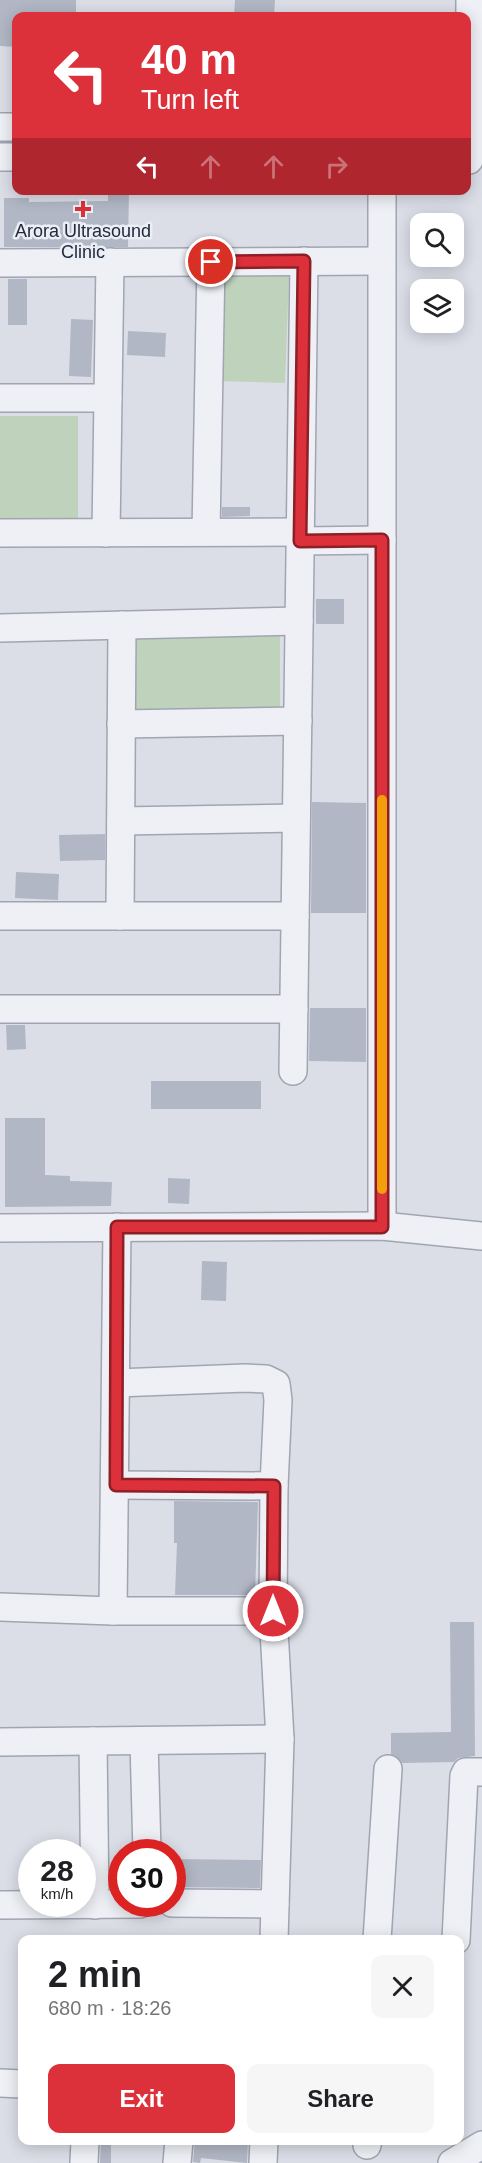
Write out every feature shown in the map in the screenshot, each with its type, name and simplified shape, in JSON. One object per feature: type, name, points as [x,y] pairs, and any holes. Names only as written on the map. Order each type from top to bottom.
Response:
[{"type":"street","points":[[471,64],[472,160]]},
{"type":"street","points":[[382,195],[382,1227]]},
{"type":"street","points":[[293,1071],[304,261]]},
{"type":"street","points":[[0,263],[381,261]]},
{"type":"street","points":[[106,532],[110,262]]},
{"type":"street","points":[[206,532],[211,262]]},
{"type":"street","points":[[0,398],[108,398]]},
{"type":"street","points":[[0,533],[206,532],[382,540]]},
{"type":"street","points":[[0,628],[299,621]]},
{"type":"street","points":[[120,916],[122,626]]},
{"type":"street","points":[[121,724],[298,721]]},
{"type":"street","points":[[121,821],[296,818]]},
{"type":"street","points":[[0,916],[295,916]]},
{"type":"street","points":[[0,1009],[294,1009]]},
{"type":"street","points":[[114,1611],[117,1227]]},
{"type":"street","points":[[0,1228],[382,1227],[482,1236]]},
{"type":"street","points":[[117,1383],[245,1378],[266,1379],[276,1384],[278,1400],[274,1486],[273,1611],[280,1739],[274,1935]]},
{"type":"street","points":[[116,1485],[274,1486]]},
{"type":"street","points":[[0,1607],[114,1611],[273,1611]]},
{"type":"street","points":[[0,1742],[280,1739]]},
{"type":"street","points":[[93,1741],[94,1839]]},
{"type":"street","points":[[144,1741],[147,1839]]},
{"type":"street","points":[[377,1935],[388,1769]]},
{"type":"street","points":[[457,1935],[471,1886],[464,1776],[466,1772],[482,1772]]},
{"type":"street","points":[[186,1903],[275,1904]]},
{"type":"street","points":[[0,1905],[18,1905]]},
{"type":"street","points":[[0,2083],[18,2084]]},
{"type":"street","points":[[84,2163],[85,2145]]},
{"type":"street","points":[[177,2163],[179,2145]]},
{"type":"street","points":[[264,2145],[264,2163]]},
{"type":"street","points":[[448,2145],[452,2163],[482,2145]]},
{"type":"green space","points":[[223,272],[289,274],[285,383],[219,381]]},
{"type":"green space","points":[[0,416],[78,416],[78,519],[0,519]]},
{"type":"green space","points":[[133,635],[280,635],[280,709],[133,709]]},
{"type":"building","points":[[0,0],[76,0],[76,12],[12,12],[12,47],[0,46]]},
{"type":"building","points":[[235,0],[275,0],[274,12],[234,12]]},
{"type":"building","points":[[108,195],[129,195],[128,247],[4,247],[4,198],[29,198],[29,202],[108,201]]},
{"type":"building","points":[[8,279],[27,279],[27,325],[8,325]]},
{"type":"building","points":[[71,319],[93,320],[91,377],[69,376]]},
{"type":"building","points":[[128,331],[166,333],[165,357],[127,355]]},
{"type":"building","points":[[222,507],[250,507],[250,516],[222,517]]},
{"type":"building","points":[[316,599],[344,599],[344,624],[316,624]]},
{"type":"building","points":[[312,802],[366,803],[366,913],[311,913]]},
{"type":"building","points":[[105,834],[105,860],[60,861],[59,835]]},
{"type":"building","points":[[16,872],[59,874],[58,900],[15,898]]},
{"type":"building","points":[[310,1008],[366,1008],[366,1062],[309,1061]]},
{"type":"building","points":[[6,1025],[25,1025],[26,1049],[7,1050]]},
{"type":"building","points":[[151,1081],[261,1081],[261,1109],[151,1109]]},
{"type":"building","points":[[5,1118],[45,1118],[45,1175],[70,1176],[70,1181],[112,1182],[111,1206],[5,1207]]},
{"type":"building","points":[[168,1178],[190,1179],[189,1204],[168,1203]]},
{"type":"building","points":[[202,1261],[227,1262],[226,1301],[201,1300]]},
{"type":"building","points":[[174,1501],[258,1502],[255,1595],[175,1595],[177,1543],[174,1543]]},
{"type":"building","points":[[450,1622],[474,1622],[475,1756],[458,1758],[454,1762],[402,1763],[391,1754],[391,1733],[451,1732]]},
{"type":"building","points":[[186,1859],[261,1860],[260,1888],[186,1887]]},
{"type":"building","points":[[101,2145],[111,2145],[111,2163],[100,2163]]},
{"type":"building","points":[[195,2145],[248,2145],[247,2163],[201,2158],[200,2163],[193,2162]]},
{"type":"slow traffic","points":[[382,800],[382,1189]]},
{"type":"place","name":"Arora Ultrasound Clinic","points":[[83,209]]},
{"type":"route","points":[[211,262],[304,261],[300,541],[382,540],[382,1227],[117,1227],[116,1485],[274,1486],[273,1611]]}]
